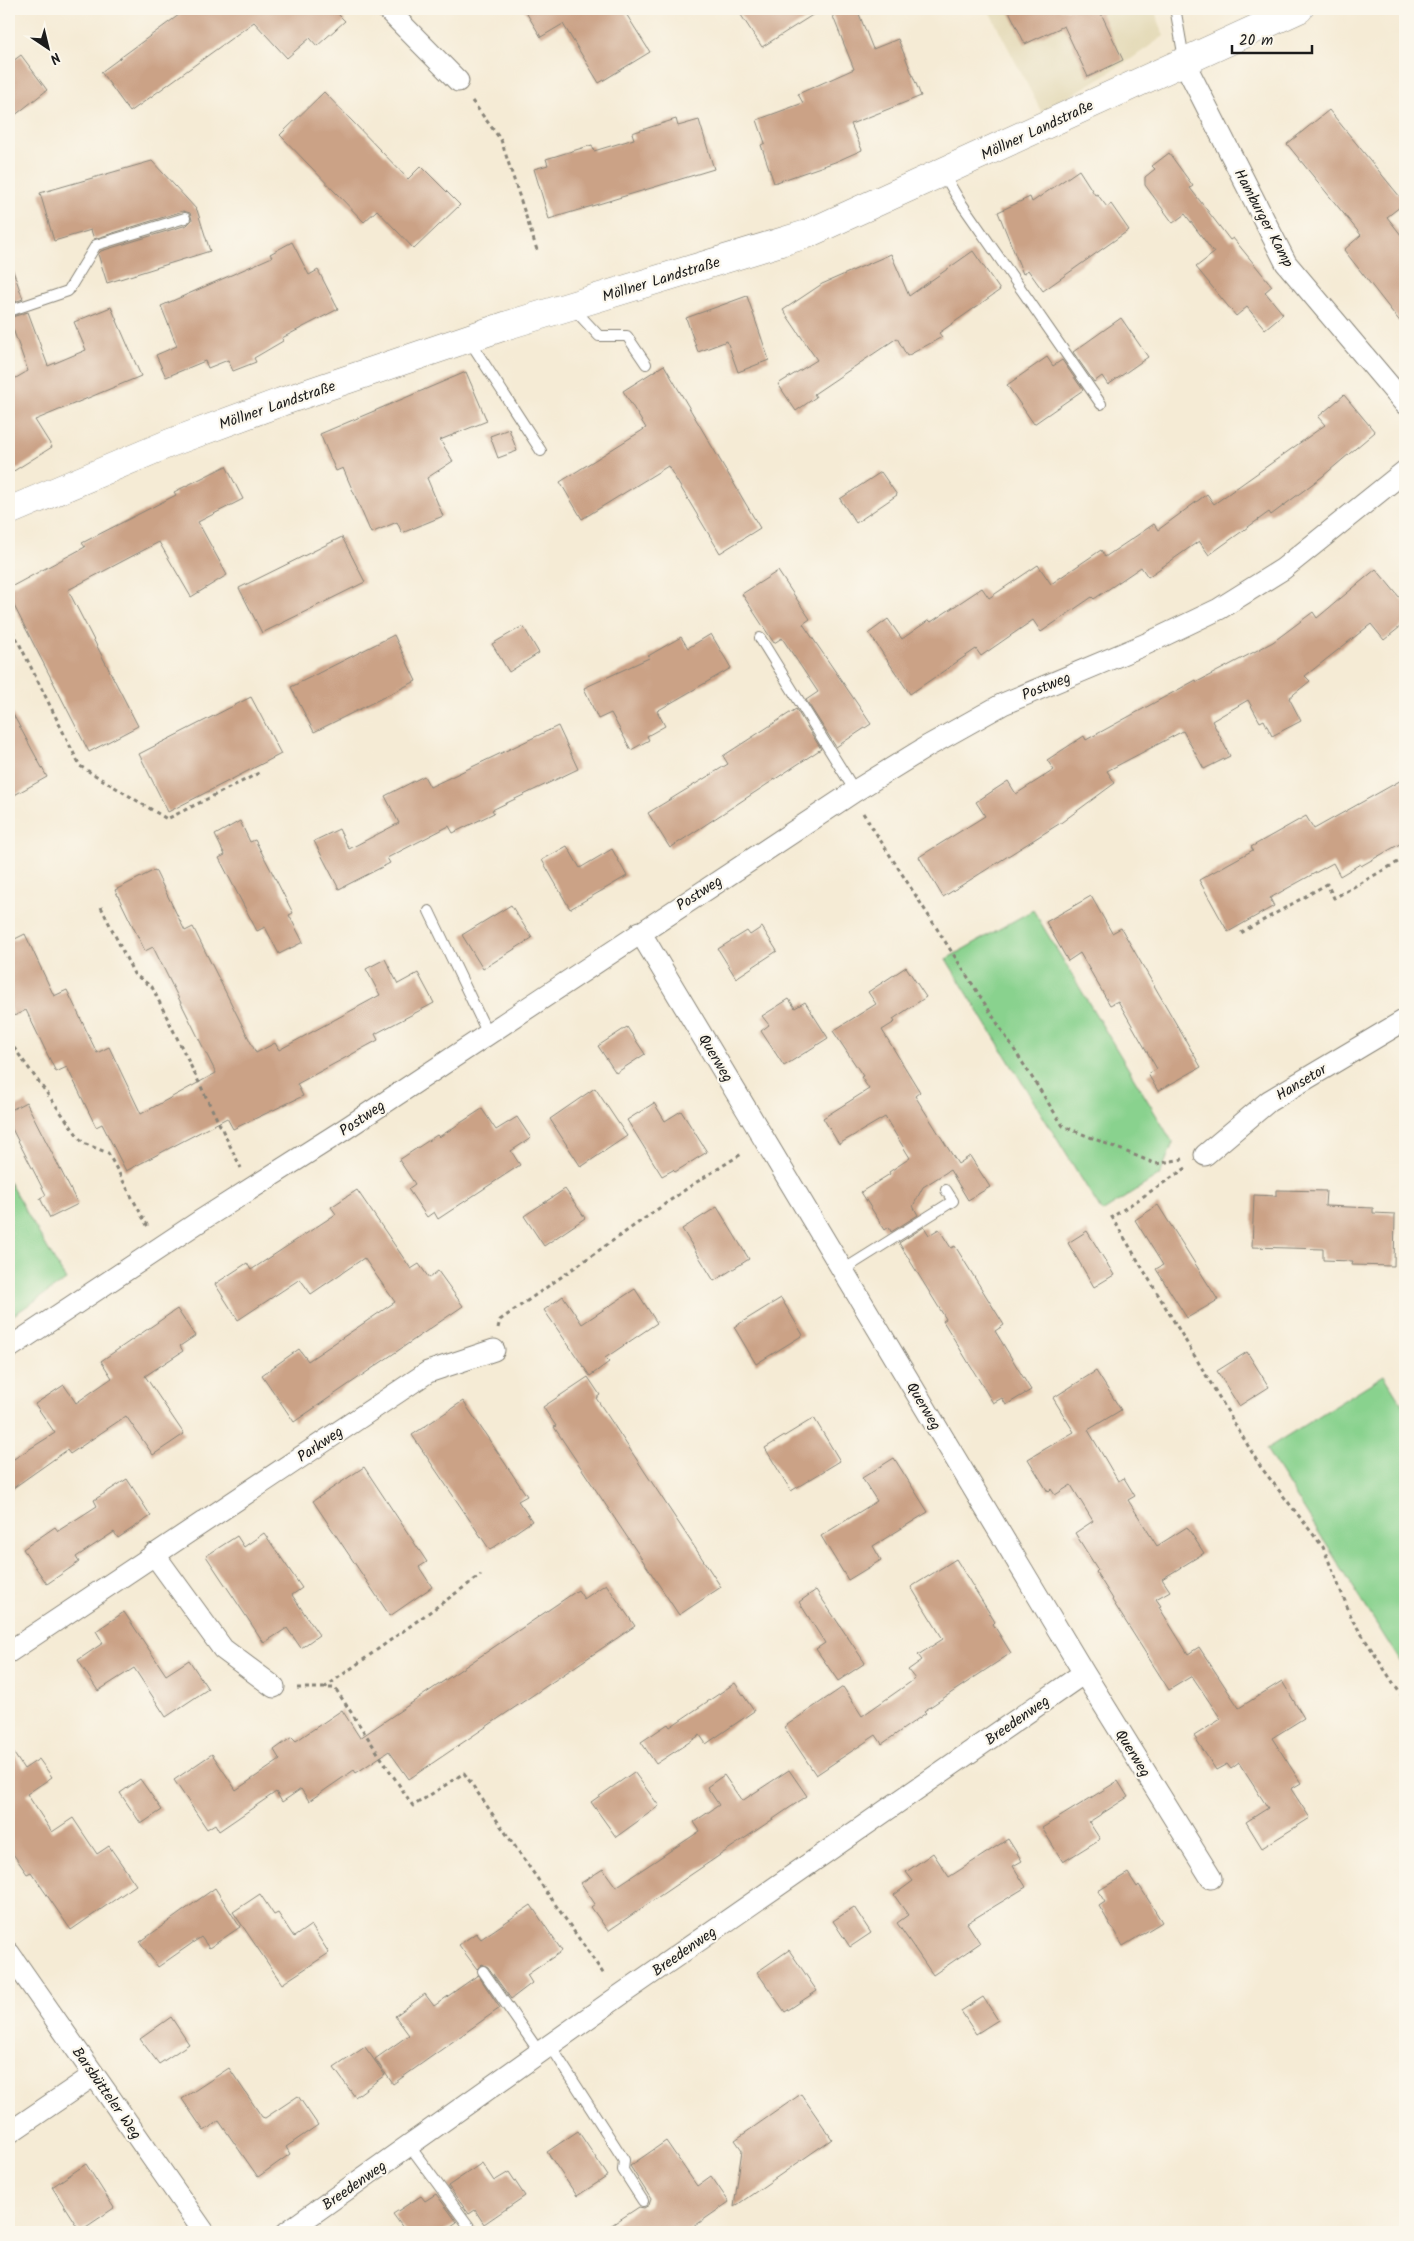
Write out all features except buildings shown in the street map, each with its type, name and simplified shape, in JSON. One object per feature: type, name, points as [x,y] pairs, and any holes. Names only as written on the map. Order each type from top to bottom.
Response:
[{"type":"main road","name":"Möllner Landstraße","points":[[9,511],[170,442],[281,402],[468,339],[806,234],[1299,9]]},
{"type":"street","points":[[387,9],[458,81]]},
{"type":"street","name":"Hamburger Kamp","points":[[1184,62],[1286,263],[1405,404]]},
{"type":"street","name":"Postweg","points":[[9,1348],[159,1248],[342,1131],[640,932],[853,793],[928,746],[1003,704],[1146,644],[1219,609],[1283,570],[1405,470]]},
{"type":"street","name":"Querweg","points":[[640,932],[1084,1673],[1211,1878]]},
{"type":"street","name":"Hansetor","points":[[1205,1155],[1269,1101],[1405,1020]]},
{"type":"street","name":"Parkweg","points":[[9,1652],[428,1372],[494,1350]]},
{"type":"street","points":[[154,1554],[223,1649],[274,1687]]},
{"type":"street","name":"Breedenweg","points":[[287,2232],[619,1996],[1084,1673]]},
{"type":"street","name":"Barsbütteler Weg","points":[[9,1953],[204,2232]]},
{"type":"street","points":[[9,2133],[94,2075]]},
{"type":"lane","points":[[1176,13],[1184,62]]},
{"type":"lane","points":[[943,173],[959,200],[1101,404]]},
{"type":"lane","points":[[9,311],[68,291],[96,245],[185,218]]},
{"type":"lane","points":[[572,306],[599,336],[627,336],[646,364]]},
{"type":"lane","points":[[468,339],[541,451]]},
{"type":"lane","points":[[760,638],[853,793]]},
{"type":"lane","points":[[429,911],[488,1034]]},
{"type":"lane","points":[[843,1270],[953,1201],[946,1190]]},
{"type":"lane","points":[[483,1971],[545,2049],[624,2160],[623,2170],[643,2201]]},
{"type":"lane","points":[[409,2145],[473,2232]]},
{"type":"path","points":[[458,81],[501,140],[537,250]]},
{"type":"path","points":[[9,623],[80,766],[167,819],[259,773]]},
{"type":"path","points":[[853,793],[1064,1126],[1156,1164],[1205,1155]]},
{"type":"path","points":[[1241,933],[1327,884],[1334,898],[1405,858]]},
{"type":"path","points":[[101,907],[134,974],[152,987],[251,1189]]},
{"type":"path","points":[[9,1041],[83,1143],[108,1153],[159,1248]]},
{"type":"path","points":[[494,1350],[500,1320],[692,1185],[765,1139]]},
{"type":"path","points":[[1205,1155],[1112,1217],[1260,1466],[1323,1547],[1353,1621],[1405,1702]]},
{"type":"path","points":[[324,1688],[481,1574]]},
{"type":"path","points":[[274,1687],[335,1688],[413,1806],[464,1773],[619,1996]]},
{"type":"shaded area","points":[[988,9],[1154,9],[1164,36],[1131,59],[1042,113]]},
{"type":"green space","points":[[1033,910],[1173,1143],[1160,1175],[1102,1212],[946,959]]},
{"type":"green space","points":[[9,1182],[66,1280],[9,1318]]},
{"type":"green space","points":[[1384,1375],[1405,1409],[1405,1669],[1266,1449]]}]
